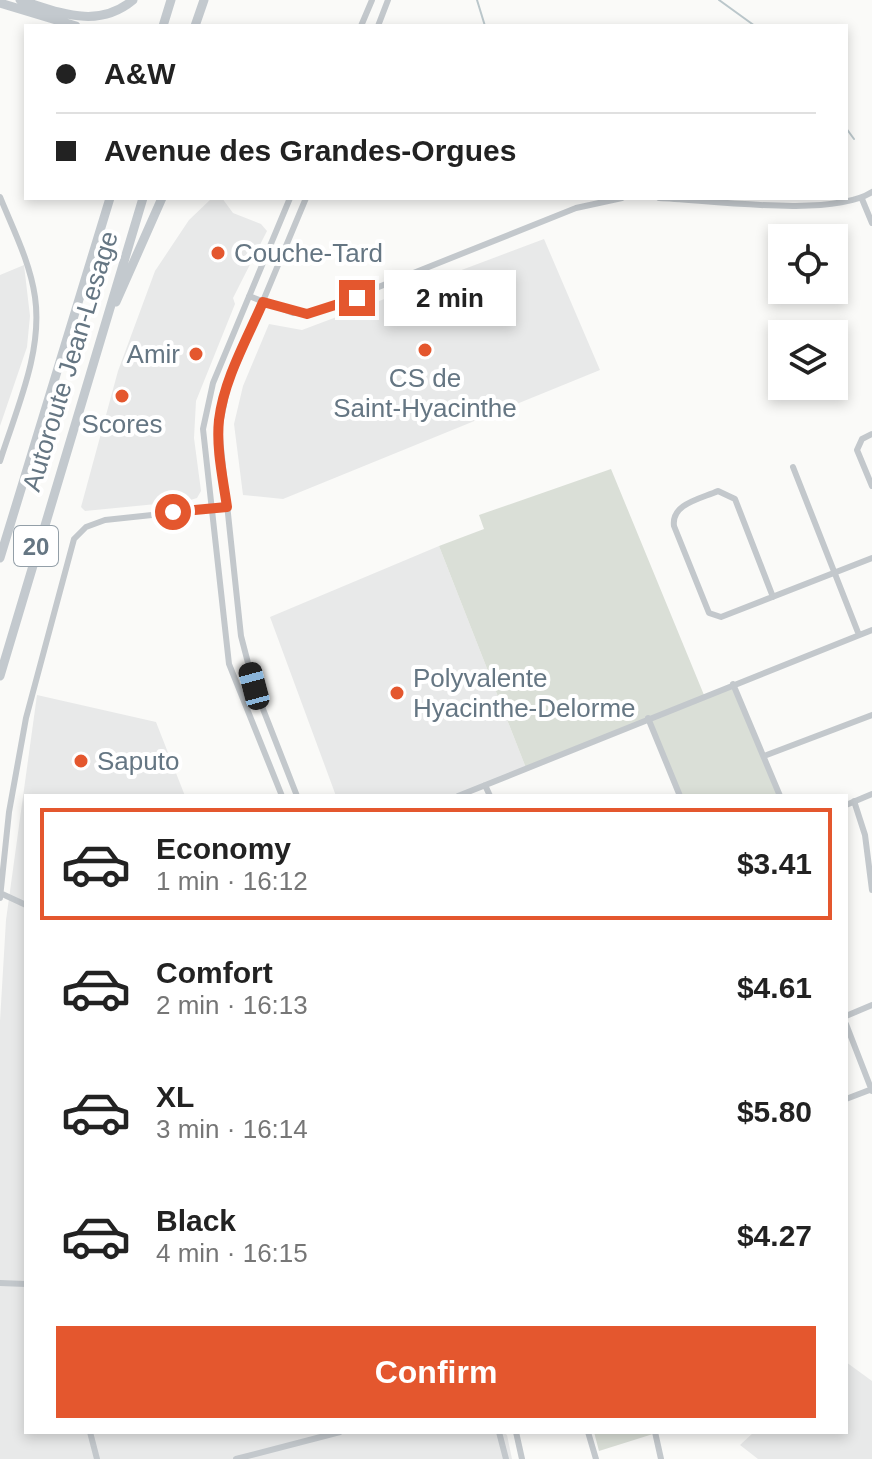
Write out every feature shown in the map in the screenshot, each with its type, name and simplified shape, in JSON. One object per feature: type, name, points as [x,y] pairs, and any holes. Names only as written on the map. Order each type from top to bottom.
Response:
[{"type":"highway","points":[[23,1],[87,18],[109,14],[133,0]]},
{"type":"highway","points":[[164,24],[171,0]]},
{"type":"highway","points":[[198,24],[204,0]]},
{"type":"highway","points":[[0,3],[69,24]]},
{"type":"highway","name":"Autoroute Jean-Lesage","points":[[0,558],[109,200]]},
{"type":"highway","name":"Autoroute Jean-Lesage","points":[[0,676],[142,200]]},
{"type":"highway","points":[[97,346],[161,200]]},
{"type":"street","points":[[362,24],[372,0]]},
{"type":"street","points":[[379,24],[388,0]]},
{"type":"street","points":[[700,200],[824,206],[862,199],[872,192]]},
{"type":"street","points":[[0,197],[3,212],[30,273],[37,320],[31,359],[0,461]]},
{"type":"street","points":[[862,199],[872,223]]},
{"type":"street","points":[[281,794],[229,664],[204,440],[206,407],[289,200]]},
{"type":"street","points":[[296,794],[254,686],[241,636],[220,446],[220,412],[229,380],[305,200]]},
{"type":"street","points":[[249,296],[293,313],[325,310],[576,208],[613,200]]},
{"type":"street","points":[[872,434],[862,439],[857,450],[872,486]]},
{"type":"street","points":[[793,467],[859,635]]},
{"type":"street","points":[[773,597],[735,499],[718,491],[677,509],[673,516],[709,613],[721,617],[773,597],[835,573],[872,558]]},
{"type":"street","points":[[24,904],[0,896],[24,725],[72,542],[83,529],[100,521],[227,507]]},
{"type":"street","points":[[463,794],[872,630]]},
{"type":"street","points":[[733,684],[779,794]]},
{"type":"street","points":[[764,756],[872,715]]},
{"type":"street","points":[[648,718],[679,794]]},
{"type":"street","points":[[485,785],[489,794]]},
{"type":"street","points":[[848,804],[872,794]]},
{"type":"street","points":[[854,801],[870,855],[872,890]]},
{"type":"street","points":[[848,1015],[872,1005]]},
{"type":"street","points":[[848,1029],[872,1090],[848,1098]]},
{"type":"street","points":[[0,1283],[24,1284]]},
{"type":"street","points":[[91,1434],[97,1459]]},
{"type":"street","points":[[236,1459],[332,1434]]},
{"type":"street","points":[[500,1434],[506,1459]]},
{"type":"street","points":[[516,1434],[522,1459]]},
{"type":"street","points":[[589,1434],[596,1459]]},
{"type":"street","points":[[655,1434],[661,1459]]},
{"type":"shaded area","points":[[210,200],[223,200],[233,213],[261,224],[267,231],[233,298],[235,304],[196,401],[194,438],[201,491],[197,498],[187,501],[85,511],[81,507],[118,371],[155,271],[189,220]]},
{"type":"shaded area","name":"CS de Saint-Hyacinthe","points":[[544,239],[600,370],[283,499],[243,495],[234,424],[243,386],[269,324],[302,330]]},
{"type":"shaded area","points":[[24,265],[30,316],[27,347],[0,426],[0,275]]},
{"type":"shaded area","points":[[611,469],[704,695],[733,684],[778,794],[679,794],[648,718],[526,768],[439,546],[484,529],[479,515]]},
{"type":"shaded area","name":"Polyvalente Hyacinthe-Delorme","points":[[439,546],[526,768],[463,794],[335,794],[270,617]]},
{"type":"shaded area","points":[[37,695],[156,722],[184,794],[24,794],[24,1434],[506,1434],[512,1459],[0,1459],[0,1021],[6,920]]},
{"type":"shaded area","points":[[848,1363],[872,1381],[872,1459],[758,1459],[740,1445],[752,1434],[848,1434]]},
{"type":"shaded area","points":[[595,1434],[653,1434],[599,1451]]},
{"type":"waterway","points":[[477,0],[484,24]]},
{"type":"waterway","points":[[719,0],[752,24]]},
{"type":"waterway","points":[[848,131],[854,139]]},
{"type":"place","name":"Couche-Tard","points":[[218,253]]},
{"type":"place","name":"CS de Saint-Hyacinthe","points":[[425,350]]},
{"type":"place","name":"Amir","points":[[196,354]]},
{"type":"place","name":"Scores","points":[[122,396]]},
{"type":"place","name":"Polyvalente Hyacinthe-Delorme","points":[[397,693]]},
{"type":"place","name":"Saputo","points":[[81,761]]},
{"type":"route","points":[[173,512],[227,507],[220,446],[220,412],[229,380],[263,302],[284,311],[307,314],[357,298]]}]
